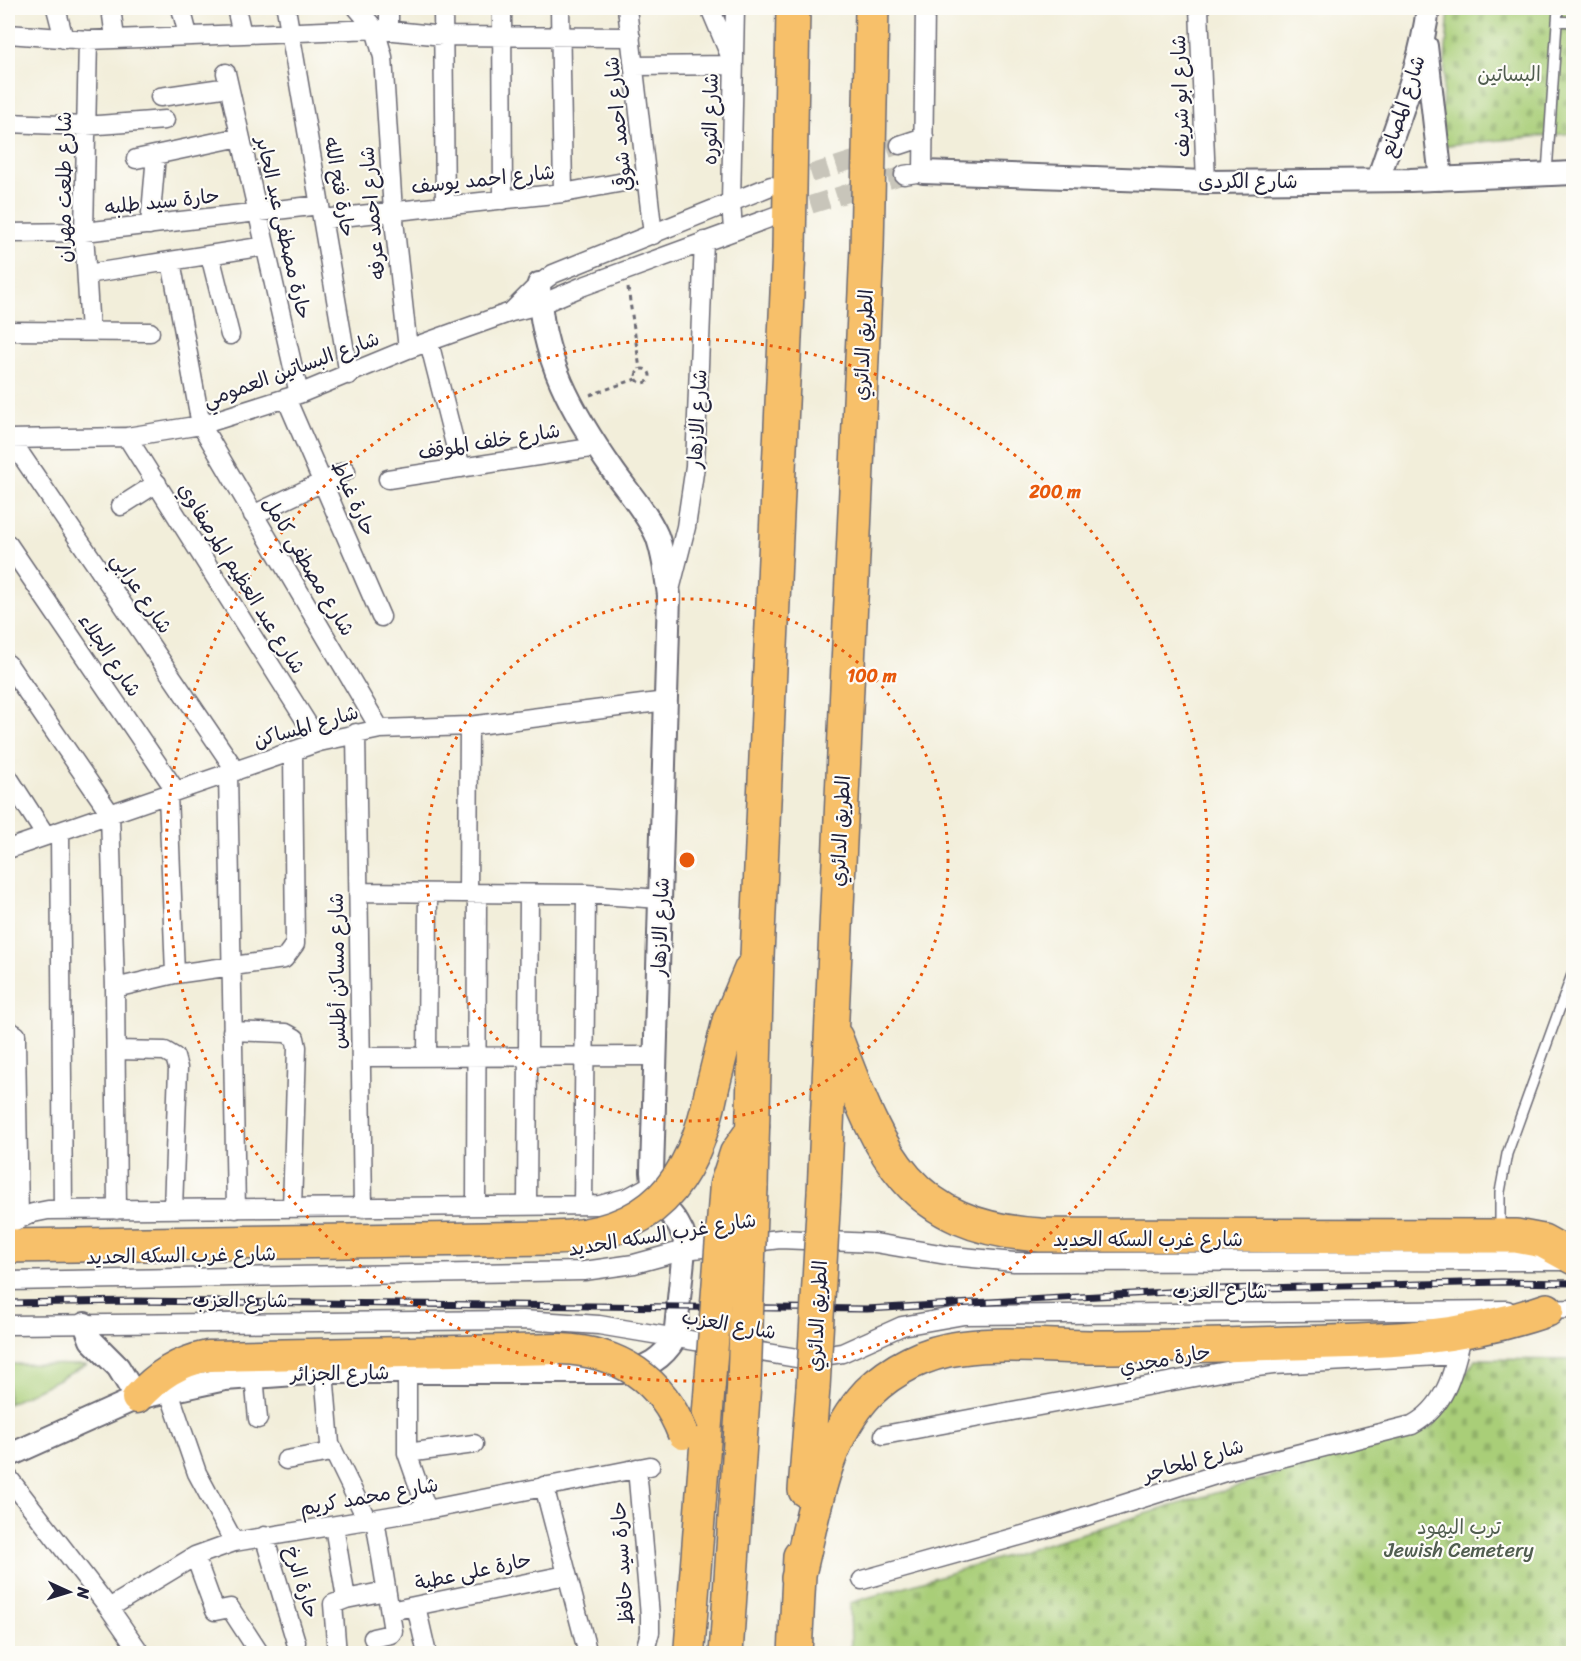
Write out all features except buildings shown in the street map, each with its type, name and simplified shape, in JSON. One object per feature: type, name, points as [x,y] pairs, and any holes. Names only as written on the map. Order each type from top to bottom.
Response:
[{"type":"highway","points":[[689,1653],[710,1383],[738,1185],[754,1126],[757,956],[789,249],[793,8]]},
{"type":"highway","name":"الطريق الدائري","points":[[795,1653],[824,1193],[867,248],[872,8]]},
{"type":"highway","points":[[11,1229],[573,1238],[595,1235],[636,1218],[670,1191],[695,1154],[729,1021],[757,956]]},
{"type":"highway","points":[[831,1026],[869,1123],[884,1151],[902,1176],[925,1197],[951,1214],[979,1226],[1009,1233],[1040,1235],[1516,1236],[1543,1241],[1574,1259]]},
{"type":"highway","points":[[726,1653],[744,1382],[738,1185]]},
{"type":"highway","points":[[798,1578],[830,1456],[839,1433],[853,1411],[889,1375],[935,1353],[986,1346],[1148,1347],[1393,1340],[1462,1333],[1560,1310]]},
{"type":"highway","points":[[138,1398],[164,1372],[185,1362],[208,1356],[580,1350],[600,1353],[636,1370],[665,1398],[683,1434],[701,1496]]},
{"type":"street","points":[[56,8],[64,39]]},
{"type":"street","points":[[111,8],[115,38]]},
{"type":"street","points":[[181,8],[188,35]]},
{"type":"street","points":[[236,8],[242,34]]},
{"type":"street","name":"حارة فتح الله","points":[[286,8],[350,375]]},
{"type":"street","name":"شارع احمد عرفه","points":[[357,8],[382,30],[393,211],[408,349]]},
{"type":"street","points":[[382,30],[389,8]]},
{"type":"street","points":[[443,8],[445,206]]},
{"type":"street","points":[[502,8],[503,200]]},
{"type":"street","points":[[560,8],[563,194]]},
{"type":"street","name":"شارع احمد شوقي","points":[[627,8],[652,236]]},
{"type":"street","points":[[634,66],[734,65],[710,8]]},
{"type":"street","name":"شارع الثوره","points":[[733,231],[731,202],[735,8]]},
{"type":"street","points":[[914,174],[924,137],[925,8]]},
{"type":"street","name":"شارع ابو شريف","points":[[1199,8],[1206,182]]},
{"type":"street","name":"شارع المصانع","points":[[1378,180],[1425,33],[1428,8]]},
{"type":"street","points":[[8,44],[8,34],[88,40],[382,30],[443,36],[631,37]]},
{"type":"street","name":"شارع المصانع","points":[[1425,33],[1441,179]]},
{"type":"street","name":"شارع طلعت مهران","points":[[88,40],[84,231],[90,333]]},
{"type":"street","name":"حارة مصطفى عبد الجابر","points":[[160,97],[228,80],[265,246],[293,396]]},
{"type":"street","points":[[8,123],[85,126],[165,120]]},
{"type":"street","points":[[136,159],[240,137]]},
{"type":"street","points":[[900,145],[924,137]]},
{"type":"street","points":[[150,225],[156,155]]},
{"type":"street","name":"شارع الكردى","points":[[914,174],[1206,182],[1441,179],[1574,173]]},
{"type":"street","name":"شارع احمد يوسف","points":[[322,212],[393,211],[563,194],[646,178]]},
{"type":"street","name":"شارع البساتين العمومي","points":[[539,294],[553,274],[652,236],[771,186]]},
{"type":"street","name":"حارة سيد طلبه","points":[[8,233],[84,231],[257,214],[322,212]]},
{"type":"street","name":"شارع البساتين العمومي","points":[[9,440],[127,437],[201,425],[350,375],[408,349],[511,312],[539,294],[625,270],[775,216]]},
{"type":"street","name":"شارع الازهار","points":[[669,595],[686,527],[695,466],[704,241]]},
{"type":"street","points":[[87,274],[265,246]]},
{"type":"street","points":[[210,255],[230,335]]},
{"type":"street","name":"شارع مصطفي كامل","points":[[171,261],[201,425],[380,729]]},
{"type":"street","name":"شارع الازهار","points":[[539,294],[549,355],[570,402],[597,447],[656,534],[663,554],[669,595],[653,1184],[661,1204],[679,1225],[685,1250]]},
{"type":"street","points":[[8,331],[150,332]]},
{"type":"street","points":[[429,342],[461,468]]},
{"type":"street","name":"حارة غياط","points":[[293,396],[322,483],[381,616]]},
{"type":"street","name":"شارع عبد العظيم المرصفاوي","points":[[127,437],[320,742]]},
{"type":"street","name":"شارع عرابي","points":[[9,440],[232,772]]},
{"type":"street","name":"شارع خلف الموقف","points":[[388,479],[597,447]]},
{"type":"street","points":[[253,515],[346,471]]},
{"type":"street","points":[[121,506],[157,483]]},
{"type":"street","name":"شارع الجلاء","points":[[8,547],[172,792]]},
{"type":"street","points":[[8,664],[110,813],[115,988],[117,1210]]},
{"type":"street","name":"شارع المساكن","points":[[8,849],[320,742],[380,729],[469,726],[666,701]]},
{"type":"street","points":[[469,726],[476,1056],[476,1206]]},
{"type":"street","name":"شارع مساكن أطلس","points":[[356,734],[363,1208]]},
{"type":"street","points":[[115,988],[175,974],[284,959],[295,944],[293,752]]},
{"type":"street","points":[[232,772],[232,1031],[236,1209]]},
{"type":"street","points":[[8,777],[53,834],[63,1210]]},
{"type":"street","points":[[172,792],[175,974]]},
{"type":"street","points":[[359,892],[586,894],[661,899]]},
{"type":"street","points":[[428,893],[428,1056]]},
{"type":"street","points":[[527,1206],[529,894]]},
{"type":"street","points":[[583,1205],[586,894]]},
{"type":"street","points":[[8,1030],[16,1035],[11,1229]]},
{"type":"street","points":[[232,1031],[286,1033],[295,1038],[297,1047],[292,1208]]},
{"type":"street","points":[[116,1050],[165,1051],[175,1057],[178,1068],[173,1209]]},
{"type":"street","points":[[361,1057],[656,1056]]},
{"type":"street","name":"شارع غرب السكه الحديد","points":[[11,1229],[33,1213],[63,1210],[583,1205],[616,1201],[653,1184]]},
{"type":"street","name":"شارع غرب السكه الحديد","points":[[8,1281],[584,1271],[634,1264],[685,1250],[756,1241],[827,1240],[1014,1262],[1574,1259]]},
{"type":"street","points":[[675,1338],[685,1250]]},
{"type":"street","name":"شارع العزب","points":[[8,1325],[523,1320],[599,1325],[790,1358],[816,1359],[842,1353],[902,1326],[964,1315],[1462,1333]]},
{"type":"street","points":[[85,1324],[91,1340],[126,1377],[138,1398]]},
{"type":"street","name":"حارة مجدي","points":[[884,1435],[1232,1370],[1462,1333]]},
{"type":"street","name":"شارع المحاجر","points":[[862,1580],[1060,1524],[1225,1472],[1412,1425],[1427,1417],[1439,1404],[1450,1380],[1462,1333]]},
{"type":"street","name":"شارع الجزائر","points":[[8,1456],[138,1398],[168,1389],[254,1376],[324,1372],[633,1371],[662,1356],[675,1338]]},
{"type":"street","points":[[324,1372],[332,1452],[371,1520],[390,1611],[393,1632],[374,1638]]},
{"type":"street","points":[[407,1372],[407,1453],[427,1510]]},
{"type":"street","points":[[254,1376],[258,1419]]},
{"type":"street","points":[[168,1389],[197,1473],[234,1542]]},
{"type":"street","points":[[407,1453],[474,1444]]},
{"type":"street","points":[[286,1460],[332,1452]]},
{"type":"street","name":"شارع محمد كريم","points":[[109,1608],[195,1556],[234,1542],[427,1510],[644,1467]]},
{"type":"street","name":"حارة سيد حافظ","points":[[644,1467],[650,1616],[650,1632],[644,1653]]},
{"type":"street","points":[[8,1477],[141,1653]]},
{"type":"street","points":[[544,1486],[588,1653]]},
{"type":"street","points":[[334,1526],[346,1599]]},
{"type":"street","name":"حارة الرخ","points":[[264,1536],[296,1642]]},
{"type":"street","points":[[195,1556],[215,1611],[230,1608],[260,1653]]},
{"type":"street","name":"حارة على عطية","points":[[390,1611],[566,1575]]},
{"type":"street","points":[[337,1653],[333,1604],[386,1591]]},
{"type":"street","points":[[416,1606],[427,1653]]},
{"type":"lane","points":[[1547,175],[1558,8]]},
{"type":"lane","points":[[1557,21],[1574,22]]},
{"type":"lane","points":[[1500,1236],[1500,1192],[1507,1154],[1574,969]]},
{"type":"path","points":[[570,402],[636,379],[640,369],[625,270]]},
{"type":"path","points":[[636,379],[642,384],[650,378],[647,370],[640,369]]},
{"type":"green space","name":"البساتين","points":[[1449,8],[1573,8],[1573,133],[1439,146]]},
{"type":"green space","name":"ترب اليهود Jewish Cemetery","points":[[1475,1359],[1573,1360],[1573,1653],[851,1653],[850,1603],[1431,1428]]},
{"type":"green space","points":[[8,1364],[87,1365],[8,1404]]},
{"type":"tunnel","points":[[785,182],[900,145]]},
{"type":"tunnel","points":[[785,213],[904,175]]},
{"type":"railway","points":[[8,1303],[133,1301],[867,1309],[1221,1289],[1501,1282],[1574,1283]]}]
